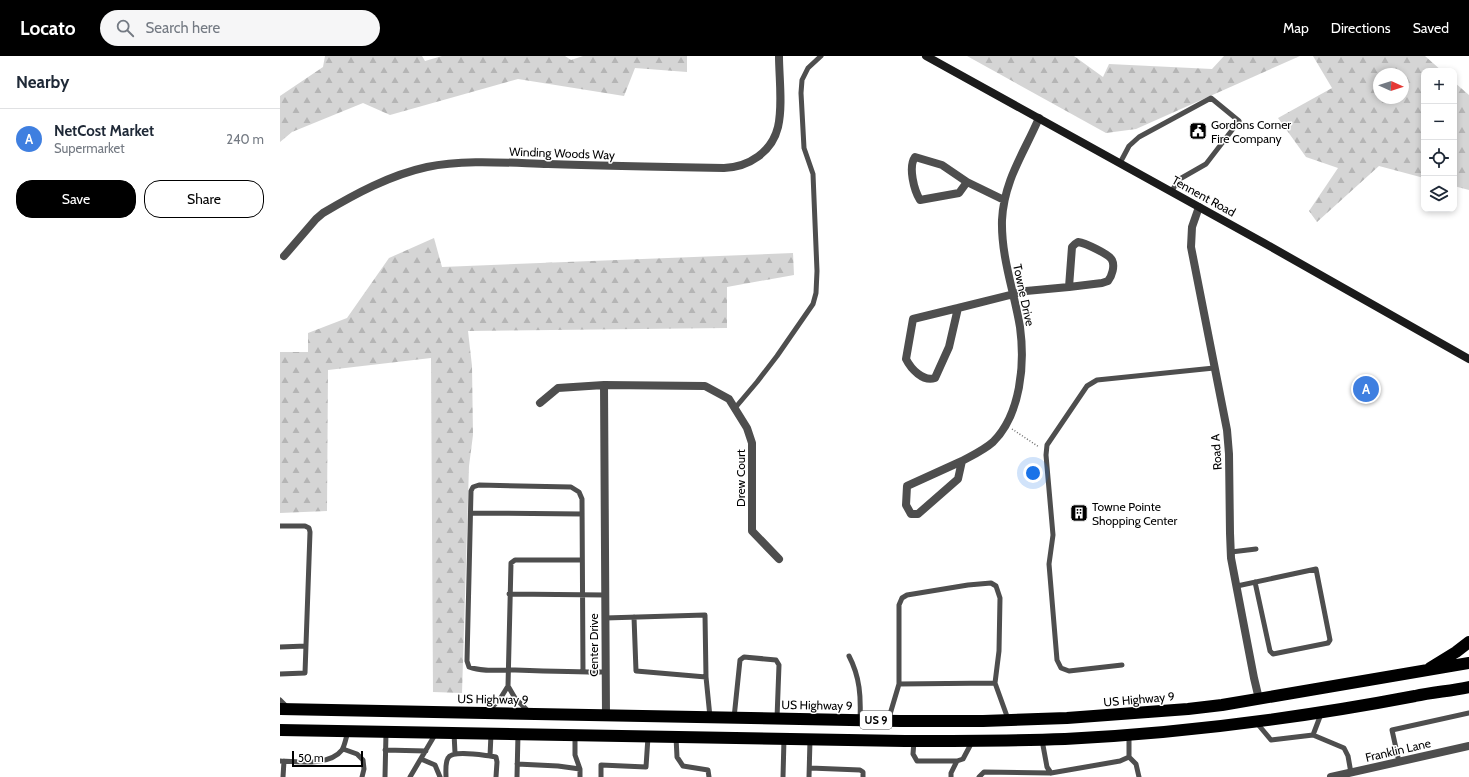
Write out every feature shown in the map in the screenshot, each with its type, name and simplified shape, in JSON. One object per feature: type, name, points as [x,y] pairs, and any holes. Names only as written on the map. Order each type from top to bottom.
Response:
[{"type":"highway","points":[[1424,672],[1469,642]]},
{"type":"highway","name":"US Highway 9","points":[[284,709],[888,721],[1009,720],[1137,713],[1222,705],[1424,672],[1469,663]]},
{"type":"highway","name":"US 9","points":[[280,730],[810,740],[972,741],[1041,739],[1129,734],[1255,722],[1469,687]]},
{"type":"street","name":"Winding Woods Way","points":[[284,256],[316,219],[323,214],[387,180],[409,171],[429,166],[453,163],[498,163],[724,168],[744,165],[760,156],[768,147],[778,128],[780,111],[779,56]]},
{"type":"street","name":"Tennent Road","points":[[926,56],[1469,359]]},
{"type":"street","name":"Towne Drive","points":[[962,461],[958,479],[918,514],[911,514],[906,504],[907,486],[962,461],[987,447],[999,435],[1006,424],[1016,398],[1022,355],[1020,327],[1006,267],[1002,240],[1004,200],[1013,170],[1028,143],[1039,118]]},
{"type":"street","points":[[967,182],[959,193],[920,200],[916,192],[913,177],[912,166],[914,160],[916,157],[942,164],[967,182],[1004,200]]},
{"type":"street","name":"Road A","points":[[1199,207],[1192,226],[1191,247],[1227,430],[1229,454],[1231,552],[1259,699]]},
{"type":"street","points":[[958,308],[949,347],[935,378],[930,380],[925,379],[906,359],[913,319],[1026,291],[1069,287],[1102,283],[1108,281],[1112,273],[1112,258],[1085,243],[1078,242],[1074,244],[1072,247],[1069,287]]},
{"type":"street","name":"Drew Court","points":[[540,404],[558,388],[604,385],[705,386],[729,399],[747,428],[752,443],[752,531],[779,559]]},
{"type":"street","name":"Center Drive","points":[[604,385],[604,595],[606,715]]},
{"type":"street","name":"Franklin Lane","points":[[1331,777],[1469,746]]},
{"type":"lane","points":[[735,408],[777,356],[813,304],[816,293],[817,271],[813,174],[804,148],[801,93],[802,80],[808,68],[821,56]]},
{"type":"lane","points":[[1120,163],[1129,146],[1139,137],[1211,98],[1239,121],[1206,164],[1178,180],[1172,192]]},
{"type":"lane","points":[[1122,665],[1069,671],[1061,668],[1057,660],[1049,564],[1053,535],[1047,452],[1048,445],[1087,386],[1097,380],[1214,368]]},
{"type":"lane","points":[[583,672],[582,499],[579,492],[571,487],[479,485],[473,487],[471,491],[467,661],[469,667],[475,669],[583,672],[605,672]]},
{"type":"lane","points":[[471,513],[582,514]]},
{"type":"lane","points":[[280,526],[305,526],[309,528],[310,532],[305,673],[280,674]]},
{"type":"lane","points":[[1231,552],[1256,549]]},
{"type":"lane","points":[[532,714],[519,703],[511,693],[508,686],[511,563],[515,560],[582,560]]},
{"type":"lane","points":[[1237,586],[1316,568],[1330,640],[1328,643],[1273,654],[1270,651],[1255,582]]},
{"type":"lane","points":[[888,721],[899,684],[899,605],[902,598],[907,594],[991,583],[996,586],[1000,598],[995,684],[1009,720]]},
{"type":"lane","points":[[510,594],[604,595]]},
{"type":"lane","points":[[605,618],[705,615],[706,677],[710,717]]},
{"type":"lane","points":[[634,617],[636,671],[706,677]]},
{"type":"lane","points":[[280,647],[306,646]]},
{"type":"lane","points":[[849,656],[854,667],[861,693],[860,720]]},
{"type":"lane","points":[[734,718],[740,660],[744,657],[776,660],[780,665],[777,719]]},
{"type":"lane","points":[[899,684],[995,684]]},
{"type":"lane","points":[[486,713],[500,699],[508,686]]},
{"type":"lane","points":[[280,700],[284,709]]},
{"type":"lane","points":[[1313,735],[1322,712]]},
{"type":"lane","points":[[1399,762],[1392,730],[1469,713]]},
{"type":"lane","points":[[1255,722],[1271,740],[1313,735],[1344,748],[1348,756],[1351,773]]},
{"type":"lane","points":[[283,777],[282,761],[321,762],[337,755],[343,749],[348,731]]},
{"type":"lane","points":[[384,777],[386,732]]},
{"type":"lane","points":[[410,777],[436,733]]},
{"type":"lane","points":[[454,733],[455,753]]},
{"type":"lane","points":[[490,756],[491,734]]},
{"type":"lane","points":[[517,777],[518,734]]},
{"type":"lane","points":[[1129,734],[1129,757],[1136,764],[1139,777]]},
{"type":"lane","points":[[576,735],[575,756],[580,769],[580,777]]},
{"type":"lane","points":[[601,777],[602,765],[646,767],[648,737]]},
{"type":"lane","points":[[676,737],[678,758],[683,766],[708,770],[709,777]]},
{"type":"lane","points":[[783,777],[784,739]]},
{"type":"lane","points":[[1041,739],[1047,767],[1051,774]]},
{"type":"lane","points":[[809,777],[810,740]]},
{"type":"lane","points":[[914,741],[913,754],[916,760],[957,761],[963,759],[972,741]]},
{"type":"lane","points":[[343,749],[357,754],[363,760],[364,769],[362,777]]},
{"type":"lane","points":[[385,750],[426,751]]},
{"type":"lane","points":[[446,777],[447,760],[449,756],[455,753],[496,757],[496,777]]},
{"type":"lane","points":[[979,777],[984,772],[1006,775],[1051,774],[1120,761],[1129,757]]},
{"type":"lane","points":[[421,759],[435,765],[440,777]]},
{"type":"lane","points":[[951,777],[951,773],[957,761]]},
{"type":"lane","points":[[517,764],[558,766],[580,769]]},
{"type":"lane","points":[[810,768],[860,770],[863,772],[863,777]]},
{"type":"path","points":[[1006,424],[1047,452]]},
{"type":"green space","points":[[325,56],[422,56],[425,61],[442,56],[565,56],[571,60],[583,56],[687,56],[687,72],[635,68],[624,96],[518,79],[390,115],[363,103],[292,132],[280,142],[280,96],[323,67]]},
{"type":"green space","points":[[967,56],[1074,56],[1103,77],[1109,64],[1212,69],[1224,56],[1300,56],[1136,129],[1106,133]]},
{"type":"green space","points":[[1313,56],[1425,56],[1439,68],[1421,68],[1421,177],[1379,166],[1317,222],[1309,211],[1338,168],[1306,157],[1278,118],[1332,88]]},
{"type":"green space","points":[[1457,85],[1469,95],[1469,190],[1457,187]]},
{"type":"green space","points":[[434,238],[442,267],[793,253],[794,275],[727,287],[727,328],[468,331],[472,366],[473,435],[469,466],[462,693],[433,692],[431,358],[328,370],[327,511],[280,513],[280,352],[308,352],[308,333],[347,318],[389,258]]},
{"type":"place","name":"Gordons Corner Fire Company","points":[[1198,131]]},
{"type":"place","name":"NetCost Market","points":[[1366,389]]},
{"type":"place","name":"Towne Pointe Shopping Center","points":[[1079,513]]}]
